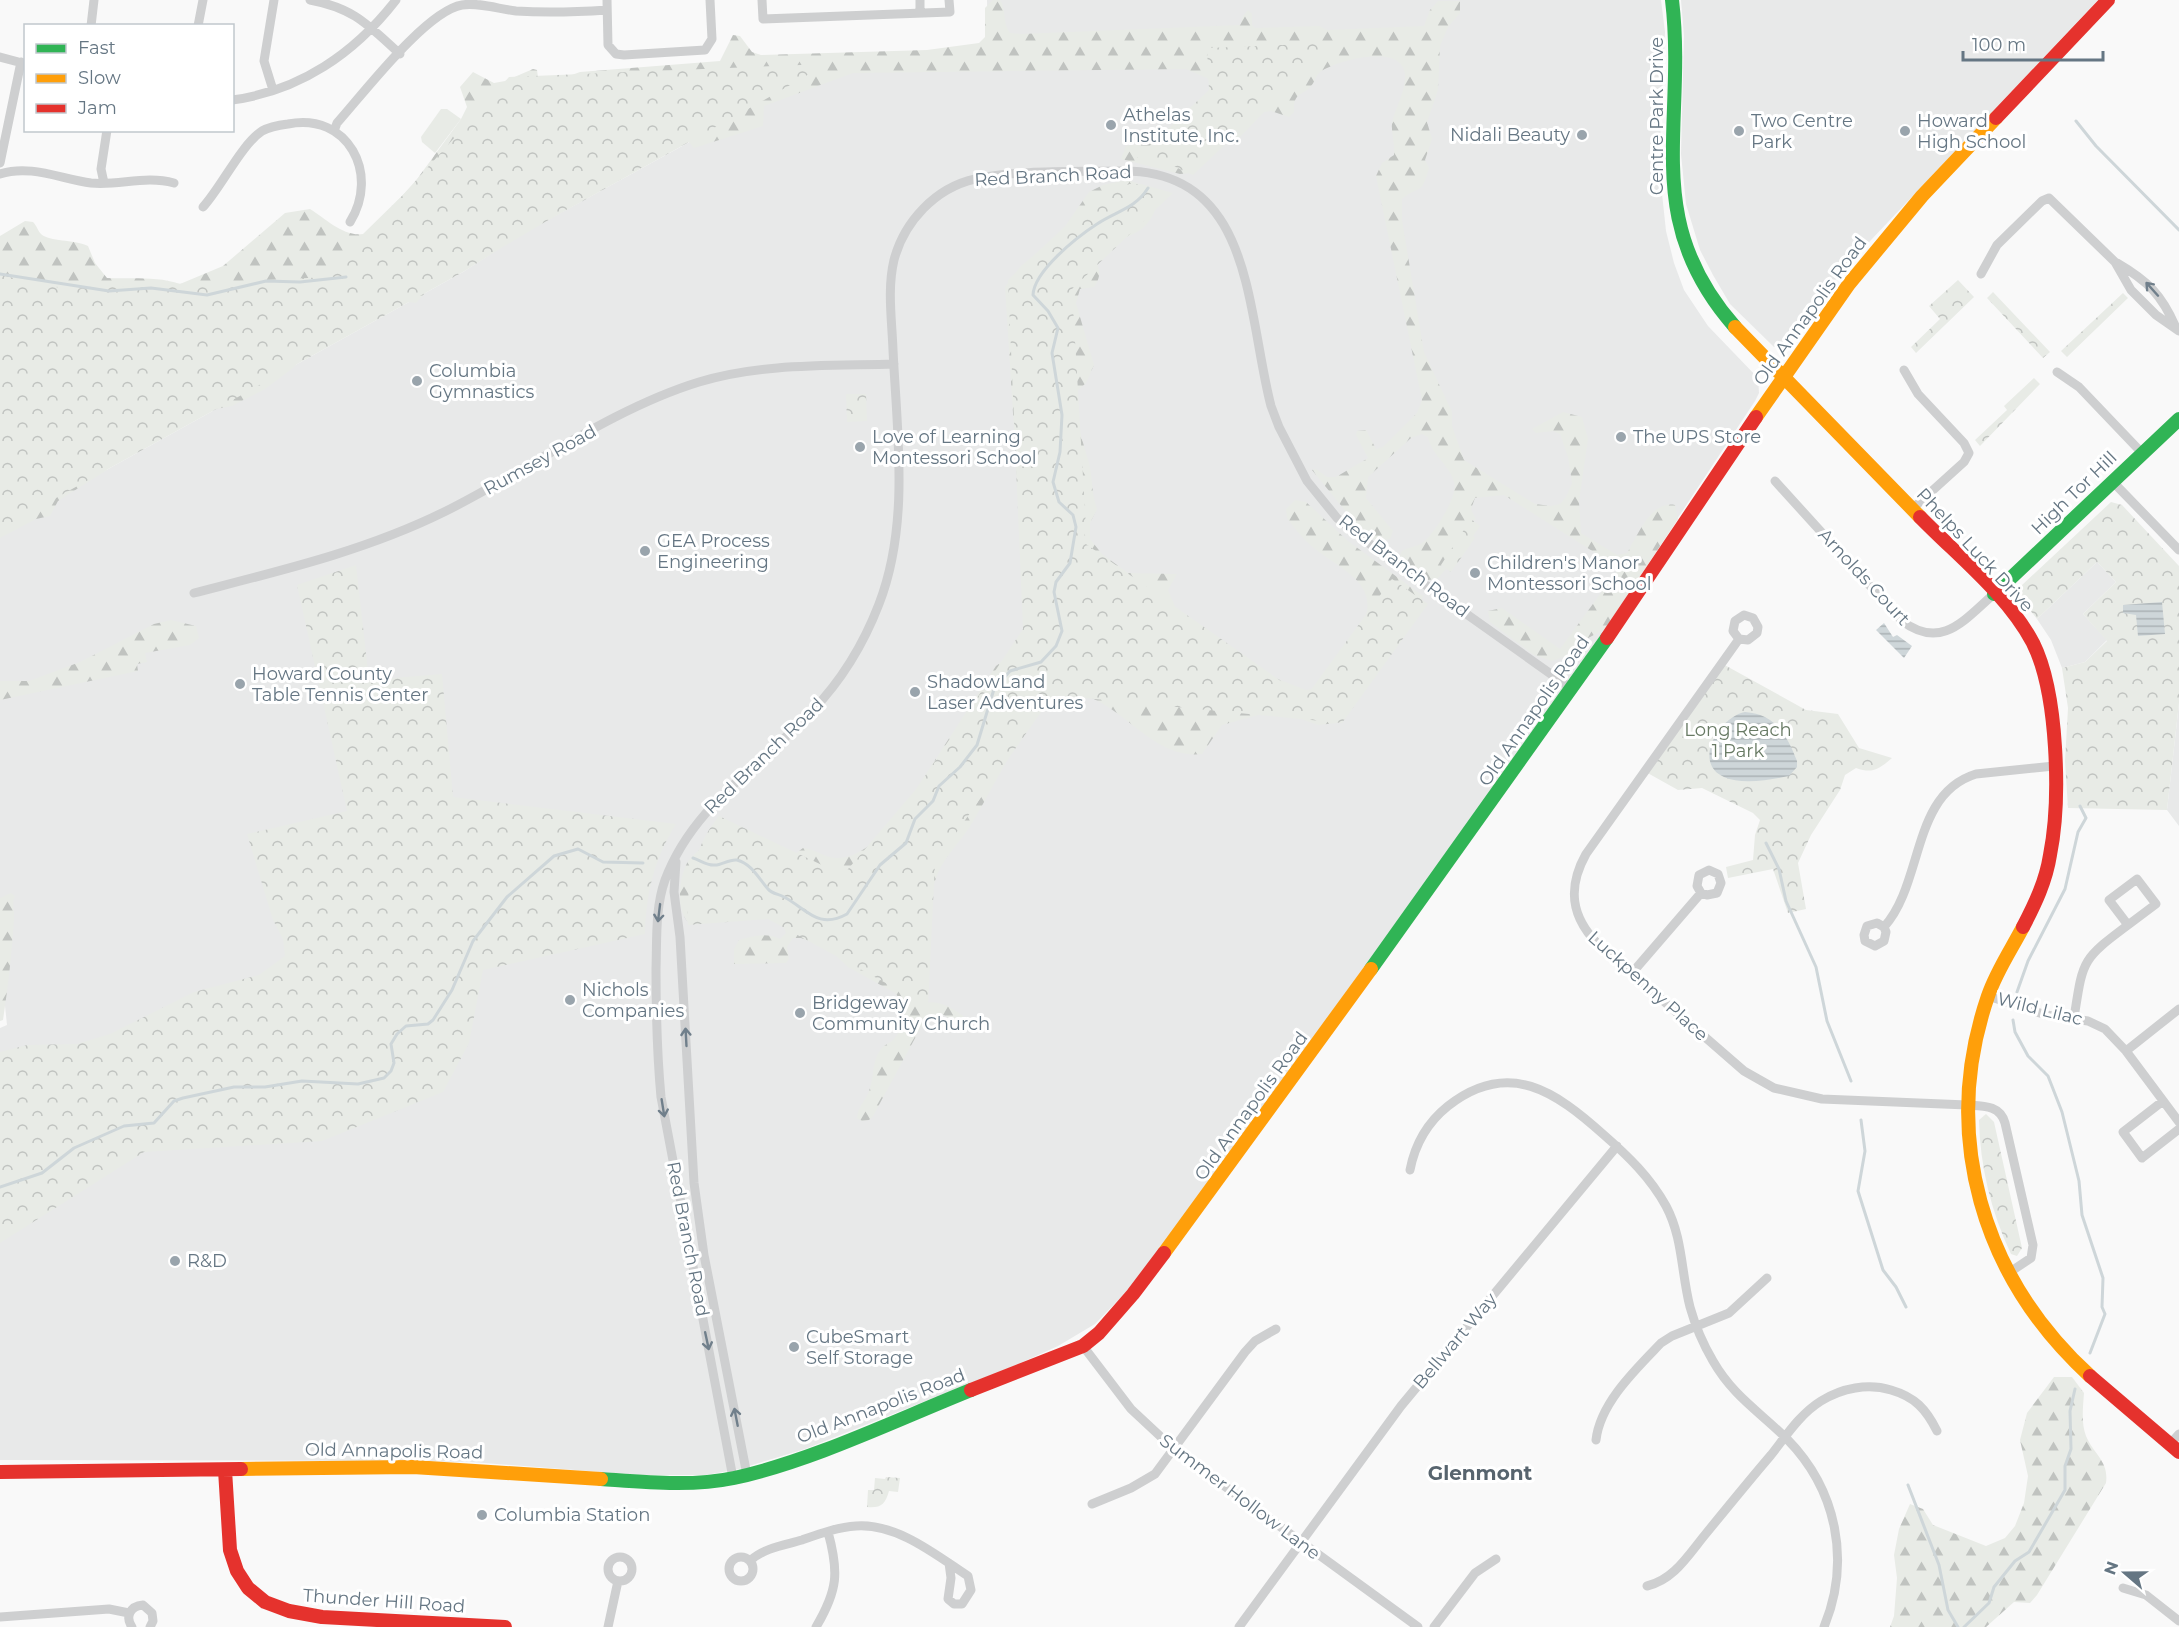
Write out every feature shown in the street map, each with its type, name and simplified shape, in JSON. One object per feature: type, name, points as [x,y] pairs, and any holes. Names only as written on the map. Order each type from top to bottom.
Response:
[{"type":"main road","name":"Centre Park Drive","points":[[1672,0],[1675,34],[1671,165],[1681,235],[1713,303],[1745,342],[1783,376]]},
{"type":"main road","name":"Old Annapolis Road","points":[[0,1472],[413,1467],[471,1469],[639,1482],[733,1479],[807,1455],[1083,1346],[1113,1318],[1203,1202],[1572,689],[1658,566],[1783,376],[1849,284],[1892,231],[1974,140],[2108,0]]},
{"type":"main road","name":"Phelps Luck Drive","points":[[1783,376],[1994,594],[2029,636],[2040,660],[2049,694],[2056,823],[2049,864],[2033,908],[1988,996],[1974,1047],[1967,1105],[1970,1165],[1986,1226],[2007,1274],[2023,1302],[2057,1344],[2176,1444]]},
{"type":"main road","name":"High Tor Hill","points":[[1994,594],[2179,419]]},
{"type":"main road","name":"Thunder Hill Road","points":[[225,1470],[228,1548],[245,1585],[273,1607],[322,1622],[505,1627]]},
{"type":"street","points":[[92,24],[94,0]]},
{"type":"street","points":[[198,24],[203,0]]},
{"type":"street","points":[[273,90],[264,61],[274,0]]},
{"type":"street","points":[[310,0],[345,9],[400,54]]},
{"type":"street","points":[[234,100],[295,82],[334,61],[372,29],[396,0]]},
{"type":"street","points":[[334,131],[337,123],[433,18],[463,2],[553,13],[607,5],[608,45],[616,54],[699,52],[709,45],[712,39],[710,0]]},
{"type":"street","points":[[762,0],[763,19],[950,12],[949,0]]},
{"type":"street","points":[[920,0],[920,13]]},
{"type":"street","points":[[0,57],[23,63],[0,163]]},
{"type":"street","points":[[202,207],[218,190],[231,167],[253,139],[263,130],[285,124],[312,122],[334,131],[353,151],[363,172],[358,208],[350,222]]},
{"type":"street","points":[[104,183],[101,169],[107,132]]},
{"type":"street","points":[[0,174],[25,170],[104,183],[151,179],[174,183]]},
{"type":"street","name":"Red Branch Road","points":[[733,1479],[668,1137],[657,1053],[658,915],[666,878],[697,821],[710,806],[811,713],[856,652],[872,621],[887,579],[897,515],[890,283],[895,258],[915,217],[938,195],[961,183],[994,176],[1137,171],[1179,181],[1203,197],[1217,211],[1234,241],[1271,406],[1282,436],[1307,481],[1353,532],[1572,689]]},
{"type":"street","points":[[1981,274],[1997,245],[2042,201],[2049,198],[2115,262],[2141,277],[2151,287],[2166,305],[2178,330]]},
{"type":"street","points":[[2115,262],[2131,290],[2156,315],[2178,330]]},
{"type":"street","name":"Rumsey Road","points":[[194,593],[304,565],[412,527],[445,512],[627,412],[701,381],[782,369],[894,364]]},
{"type":"street","points":[[1904,370],[1911,385],[1964,443],[1969,453],[1964,462],[1912,509]]},
{"type":"street","points":[[2057,372],[2079,387],[2142,453]]},
{"type":"street","name":"Arnolds Court","points":[[1775,481],[1902,621],[1916,630],[1937,634],[1958,626],[1994,594]]},
{"type":"street","points":[[2113,482],[2179,550]]},
{"type":"street","name":"Luckpenny Place","points":[[1739,639],[1578,868],[1572,891],[1575,912],[1587,933],[1632,973],[1744,1071],[1774,1088],[1822,1099],[1987,1106],[1998,1110],[2005,1123],[2033,1245],[2031,1258],[2007,1274]]},
{"type":"street","points":[[1884,927],[1897,908],[1936,806],[1947,789],[1976,774],[2054,766]]},
{"type":"street","name":"Red Branch Road","points":[[677,859],[674,892],[680,937],[694,1183],[704,1255],[747,1475]]},
{"type":"street","points":[[2074,1018],[2085,963],[2096,949],[2128,925],[2156,904],[2137,879],[2109,900],[2128,925]]},
{"type":"street","points":[[1632,973],[1701,892]]},
{"type":"street","name":"Wild Lilac","points":[[1988,996],[2046,1015],[2088,1021],[2105,1029],[2126,1051],[2179,1122]]},
{"type":"street","points":[[2126,1051],[2179,1010]]},
{"type":"street","points":[[1410,1170],[1418,1142],[1444,1109],[1470,1092],[1497,1084],[1529,1085],[1558,1097],[1617,1146],[1645,1174],[1666,1206],[1674,1225],[1681,1245],[1690,1306],[1696,1326],[1713,1362],[1738,1396],[1785,1437],[1821,1485],[1836,1531],[1837,1581],[1833,1606],[1824,1627]]},
{"type":"street","points":[[2163,1101],[2123,1132],[2142,1158],[2179,1129]]},
{"type":"street","name":"Bellwart Way","points":[[1239,1627],[1401,1406],[1617,1146]]},
{"type":"street","points":[[1596,1440],[1602,1416],[1650,1354],[1672,1336],[1729,1313],[1767,1278]]},
{"type":"street","points":[[1092,1504],[1144,1482],[1155,1474],[1175,1450],[1245,1352],[1255,1341],[1276,1329]]},
{"type":"street","name":"Summer Hollow Lane","points":[[1083,1346],[1131,1410],[1175,1450],[1418,1627]]},
{"type":"street","points":[[1647,1586],[1661,1583],[1682,1564],[1785,1437],[1810,1408],[1821,1401],[1849,1390],[1872,1386],[1912,1398],[1929,1414],[1937,1431]]},
{"type":"street","points":[[751,1560],[764,1551],[853,1526],[878,1528],[915,1543],[948,1563]]},
{"type":"street","points":[[816,1627],[828,1606],[836,1583],[835,1557],[828,1532]]},
{"type":"street","points":[[1434,1627],[1475,1573],[1496,1559]]},
{"type":"street","points":[[608,1627],[618,1581]]},
{"type":"street","points":[[2123,1588],[2146,1595],[2179,1622]]},
{"type":"street","points":[[0,1617],[109,1610],[129,1613],[139,1605],[147,1607],[154,1617],[150,1627]]},
{"type":"street","points":[[129,1613],[132,1627]]},
{"type":"shaded area","points":[[987,0],[1661,0],[1665,32],[1659,165],[1666,231],[1684,290],[1708,326],[1758,378],[1759,393],[1755,401],[1582,663],[1209,1183],[1127,1291],[1095,1324],[1058,1346],[1016,1365],[805,1449],[739,1469],[706,1475],[639,1475],[471,1462],[0,1460],[0,1028],[7,1025],[0,958],[0,529],[463,272],[517,237],[762,102],[826,64],[988,53]]},
{"type":"shaded area","points":[[1681,0],[2098,0],[1854,258],[1818,300],[1788,343],[1774,347],[1730,304],[1700,250],[1686,204],[1681,154],[1684,36]]},
{"type":"shaded area","points":[[2097,562],[2116,582],[2083,614],[2107,640],[2085,662],[2062,668],[2051,640],[2037,619]]},
{"type":"shaded area","points":[[2162,602],[2165,634],[2138,636],[2136,615],[2123,613],[2123,605]]},
{"type":"shaded area","points":[[1884,623],[1893,637],[1897,635],[1912,646],[1904,658],[1876,630]]},
{"type":"shaded area","points":[[2179,703],[2179,826],[2167,810]]},
{"type":"shaded area","points":[[1745,712],[1764,717],[1784,735],[1797,761],[1797,767],[1789,776],[1739,781],[1724,777],[1715,770],[1710,762],[1710,752],[1718,731],[1726,722]]},
{"type":"green space","points":[[993,0],[1000,0],[1010,33],[1021,34],[1240,25],[1248,10],[1252,14],[1252,25],[1255,28],[1319,26],[1327,30],[1424,26],[1430,10],[1438,1],[1460,1],[1460,13],[1448,27],[1440,46],[1438,90],[1427,122],[1432,139],[1425,160],[1429,168],[1422,187],[1402,199],[1402,220],[1424,352],[1452,412],[1452,426],[1464,460],[1535,504],[1551,506],[1560,504],[1572,483],[1568,457],[1560,434],[1553,431],[1536,433],[1532,429],[1563,412],[1582,417],[1588,439],[1579,501],[1581,533],[1617,555],[1627,553],[1652,513],[1666,505],[1675,505],[1678,519],[1605,629],[1577,644],[1565,656],[1552,661],[1534,655],[1490,622],[1488,611],[1502,608],[1560,649],[1617,571],[1597,554],[1504,495],[1475,498],[1471,509],[1476,520],[1471,520],[1441,566],[1446,569],[1437,579],[1427,580],[1399,559],[1401,552],[1422,543],[1433,532],[1449,505],[1455,488],[1452,476],[1433,450],[1428,437],[1422,434],[1411,438],[1368,477],[1366,498],[1393,531],[1390,539],[1379,541],[1365,535],[1312,470],[1316,469],[1327,477],[1336,477],[1368,458],[1356,435],[1357,431],[1366,430],[1376,449],[1383,447],[1417,413],[1422,400],[1376,176],[1382,163],[1394,155],[1392,123],[1405,76],[1399,62],[1378,56],[1339,63],[1320,72],[1312,85],[1297,97],[1294,112],[1289,117],[1271,111],[1264,112],[1241,136],[1214,146],[1191,173],[1180,174],[1121,159],[1126,146],[1157,139],[1177,128],[1216,89],[1207,78],[1186,69],[853,73],[764,106],[763,126],[694,148],[689,142],[433,284],[416,303],[404,301],[316,344],[293,368],[265,389],[232,406],[0,450],[0,236],[25,221],[33,222],[45,237],[88,246],[95,263],[107,278],[154,279],[180,284],[223,266],[285,213],[310,209],[342,230],[363,234],[412,186],[461,119],[467,107],[460,87],[473,72],[494,83],[505,81],[533,69],[537,70],[538,77],[569,76],[580,72],[720,61],[733,35],[740,36],[752,52],[761,55],[927,50],[979,43],[985,37],[985,8]]},
{"type":"green space","points":[[1332,43],[1193,175],[1169,164],[1137,158],[1209,90],[1207,48]]},
{"type":"green space","points":[[826,64],[552,218],[463,272],[0,529],[0,275],[65,289],[329,277],[509,77]]},
{"type":"green space","points":[[441,109],[447,109],[461,119],[435,153],[422,142],[421,137]]},
{"type":"green space","points":[[1126,180],[1143,186],[1153,196],[1155,210],[1152,218],[1143,228],[1118,242],[1096,262],[1099,272],[1098,281],[1094,287],[1080,289],[1076,303],[1094,365],[1086,383],[1074,394],[1077,420],[1089,463],[1097,509],[1090,523],[1090,539],[1102,554],[1128,573],[1177,574],[1168,590],[1176,609],[1262,673],[1306,690],[1313,689],[1365,619],[1367,607],[1366,596],[1356,579],[1310,545],[1287,518],[1286,509],[1295,500],[1306,502],[1348,541],[1423,596],[1419,609],[1337,723],[1318,725],[1290,715],[1262,714],[1222,725],[1202,754],[1184,753],[1167,748],[1107,706],[1091,698],[1066,693],[1053,699],[1041,710],[1008,760],[969,828],[941,866],[931,896],[923,1003],[937,1003],[951,1008],[974,1026],[970,1030],[940,1013],[936,1019],[927,1016],[873,1116],[869,1120],[862,1121],[857,1118],[870,1088],[877,1056],[882,1048],[897,1035],[902,1023],[903,1010],[899,998],[895,993],[848,967],[828,948],[801,938],[793,938],[787,947],[789,959],[786,963],[734,964],[734,949],[739,940],[765,935],[780,939],[786,933],[782,922],[767,916],[695,915],[691,925],[682,912],[680,903],[682,875],[689,860],[699,851],[720,838],[741,833],[762,837],[795,854],[803,848],[835,858],[855,854],[872,844],[900,814],[996,666],[1016,645],[1026,618],[1005,287],[1020,267],[1061,232],[1089,192],[1103,185]]},
{"type":"green space","points":[[1110,184],[1141,184],[1173,193],[1072,289],[1086,528],[1083,542],[1305,698],[1392,579],[1428,604],[1342,723],[1053,695],[935,863],[928,1006],[768,919],[688,925],[688,896],[693,867],[703,840],[719,816],[843,875],[917,788],[1023,629],[1008,280]]},
{"type":"green space","points":[[1958,280],[1974,297],[1916,353],[1911,347],[1940,319],[1929,306]]},
{"type":"green space","points":[[1993,292],[2050,352],[2043,358],[1987,298]]},
{"type":"green space","points":[[2123,293],[2128,298],[2067,357],[2061,351]]},
{"type":"green space","points":[[2034,378],[2040,384],[1980,446],[1975,440],[2007,410],[2004,406]]},
{"type":"green space","points":[[846,394],[866,394],[867,421],[847,422]]},
{"type":"green space","points":[[100,463],[107,470],[58,501],[50,516],[36,519],[0,538],[0,472]]},
{"type":"green space","points":[[2111,502],[2122,505],[2179,566],[2179,703],[2167,810],[2068,808],[2065,761],[2068,708],[2062,668],[2085,662],[2107,641],[2083,614],[2116,582],[2097,562],[2037,619],[2019,596],[2022,585]]},
{"type":"green space","points":[[1471,519],[1480,526],[1473,536],[1475,538],[1451,572],[1441,565]]},
{"type":"green space","points":[[356,565],[369,680],[442,674],[453,797],[676,824],[662,850],[649,891],[645,934],[483,970],[469,1043],[443,1092],[322,1141],[144,1152],[0,1243],[0,1052],[27,1045],[77,1044],[110,1034],[194,992],[259,975],[285,956],[283,939],[273,920],[247,834],[347,811],[297,585]]},
{"type":"green space","points":[[171,620],[196,626],[199,638],[190,645],[145,653],[147,662],[137,664],[138,671],[0,700],[0,681],[29,681],[80,662],[154,624]]},
{"type":"green space","name":"Long Reach 1 Park","points":[[1721,663],[1806,710],[1838,714],[1859,748],[1892,758],[1876,769],[1867,771],[1856,768],[1845,775],[1840,790],[1811,835],[1798,863],[1806,909],[1788,913],[1773,869],[1728,878],[1726,867],[1753,860],[1755,835],[1760,820],[1753,813],[1702,788],[1678,790],[1644,771]]},
{"type":"green space","points":[[11,893],[15,896],[12,944],[3,1020],[0,1021],[0,898]]},
{"type":"green space","points":[[1986,1114],[1994,1122],[2022,1248],[2017,1256],[2011,1254],[2004,1238],[1992,1205],[1984,1172],[1979,1120]]},
{"type":"green space","points":[[2054,1377],[2072,1377],[2084,1393],[2084,1431],[2089,1443],[2103,1463],[2106,1483],[2037,1595],[2030,1603],[2014,1602],[1986,1627],[1890,1627],[1894,1616],[1897,1578],[1894,1555],[1899,1529],[1910,1504],[1923,1509],[1933,1525],[1986,1546],[2005,1538],[2015,1526],[2024,1503],[2028,1476],[2020,1440],[2027,1413]]},
{"type":"green space","points":[[886,1477],[900,1478],[898,1492],[889,1491],[882,1505],[867,1507],[868,1490],[874,1490],[875,1478],[885,1479]]},
{"type":"waterway","points":[[2076,121],[2096,146],[2179,230]]},
{"type":"waterway","points":[[693,858],[712,865],[734,860],[742,862],[751,868],[770,891],[820,919],[828,920],[847,914],[880,865],[906,843],[915,819],[933,801],[939,786],[960,767],[977,745],[994,689],[1010,671],[1041,662],[1056,646],[1062,631],[1054,592],[1056,582],[1070,563],[1076,527],[1073,515],[1059,502],[1053,482],[1060,452],[1062,415],[1052,353],[1058,328],[1048,311],[1033,295],[1041,276],[1058,255],[1097,224],[1137,201],[1148,188]]},
{"type":"waterway","points":[[0,274],[109,291],[151,288],[207,295],[266,281],[300,282],[346,277]]},
{"type":"waterway","points":[[2017,992],[2028,961],[2065,889],[2078,832],[2086,818],[2080,806]]},
{"type":"waterway","points":[[1766,843],[1779,869],[1786,901],[1816,967],[1827,1021],[1851,1081]]},
{"type":"waterway","points":[[0,1187],[42,1173],[74,1148],[124,1126],[154,1123],[174,1101],[183,1098],[234,1087],[265,1087],[302,1081],[358,1084],[384,1078],[391,1071],[394,1063],[391,1044],[397,1034],[406,1026],[428,1024],[433,1020],[452,990],[473,941],[507,897],[554,856],[578,849],[603,862],[643,863]]},
{"type":"waterway","points":[[2013,1020],[2015,1032],[2028,1056],[2048,1076],[2062,1112],[2079,1181],[2082,1215],[2103,1278],[2102,1307],[2105,1314],[2090,1353]]},
{"type":"waterway","points":[[1861,1120],[1865,1151],[1858,1191],[1883,1270],[1896,1287],[1906,1307]]},
{"type":"waterway","points":[[1964,1627],[1989,1603],[1994,1587],[2015,1561],[2029,1552],[2065,1490],[2065,1466],[2071,1449],[2070,1411],[2075,1389]]},
{"type":"waterway","points":[[1908,1485],[1939,1565],[1948,1610],[1958,1627]]},
{"type":"traffic: fast","points":[[1672,0],[1675,46],[1673,170],[1677,209],[1687,248],[1705,287],[1735,327]]},
{"type":"traffic: fast","points":[[1994,594],[2179,419]]},
{"type":"traffic: fast","points":[[1371,969],[1607,638]]},
{"type":"traffic: fast","points":[[601,1479],[684,1483],[718,1481],[764,1471],[854,1439],[971,1390]]},
{"type":"traffic: slow","points":[[1756,417],[1849,284],[1922,196],[1996,118]]},
{"type":"traffic: slow","points":[[1735,327],[1920,517]]},
{"type":"traffic: slow","points":[[2023,927],[1991,987],[1974,1048],[1968,1101],[1971,1152],[1980,1201],[1998,1249],[2022,1295],[2053,1337],[2090,1376]]},
{"type":"traffic: slow","points":[[1164,1253],[1371,969]]},
{"type":"traffic: slow","points":[[241,1469],[413,1467],[601,1479]]},
{"type":"traffic: jam","points":[[1996,118],[2108,0]]},
{"type":"traffic: jam","points":[[1607,638],[1756,417]]},
{"type":"traffic: jam","points":[[1920,517],[1981,576],[2010,608],[2033,643],[2048,689],[2055,747],[2056,806],[2048,865],[2036,901],[2023,927]]},
{"type":"traffic: jam","points":[[971,1390],[1083,1346],[1099,1333],[1133,1294],[1164,1253]]},
{"type":"traffic: jam","points":[[2090,1376],[2179,1452]]},
{"type":"traffic: jam","points":[[0,1472],[241,1469]]},
{"type":"traffic: jam","points":[[225,1470],[230,1550],[237,1571],[248,1588],[265,1602],[289,1611],[322,1617],[505,1627]]},
{"type":"place","name":"Athelas Institute, Inc.","points":[[1111,125]]},
{"type":"place","name":"Two Centre Park","points":[[1739,131]]},
{"type":"place","name":"Howard High School","points":[[1905,131]]},
{"type":"place","name":"Nidali Beauty","points":[[1582,135]]},
{"type":"place","name":"Columbia Gymnastics","points":[[417,381]]},
{"type":"place","name":"The UPS Store","points":[[1621,437]]},
{"type":"place","name":"Love of Learning Montessori School","points":[[860,447]]},
{"type":"place","name":"GEA Process Engineering","points":[[645,551]]},
{"type":"place","name":"Children's Manor Montessori School","points":[[1475,573]]},
{"type":"place","name":"Howard County Table Tennis Center","points":[[240,684]]},
{"type":"place","name":"ShadowLand Laser Adventures","points":[[915,692]]},
{"type":"place","name":"Nichols Companies","points":[[570,1000]]},
{"type":"place","name":"Bridgeway Community Church","points":[[800,1013]]},
{"type":"place","name":"R&D","points":[[175,1261]]},
{"type":"place","name":"CubeSmart Self Storage","points":[[794,1347]]},
{"type":"place","name":"Columbia Station","points":[[482,1515]]},
{"type":"district","name":"Glenmont","points":[[1480,1473]]}]
